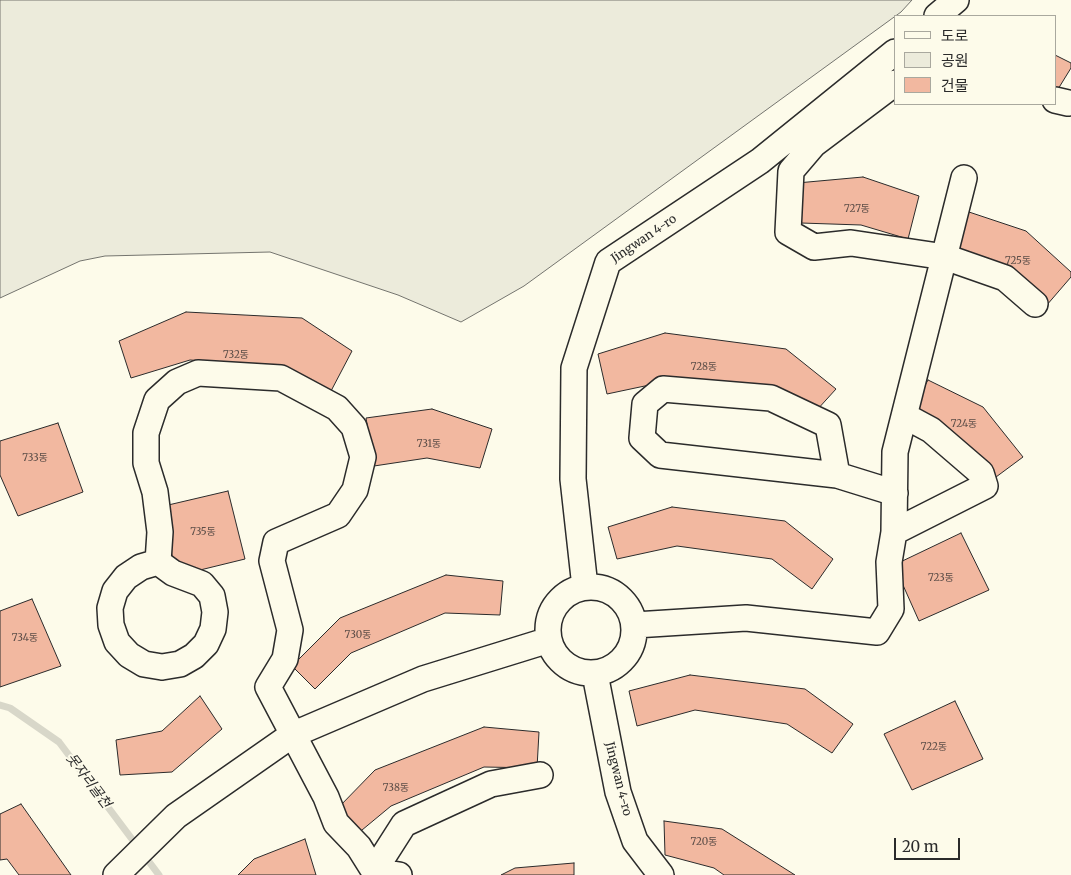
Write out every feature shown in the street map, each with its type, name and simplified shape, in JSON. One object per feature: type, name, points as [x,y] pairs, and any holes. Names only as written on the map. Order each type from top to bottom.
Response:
[{"type":"street","points":[[938,15],[956,0]]},
{"type":"street","name":"Jingwan 4-ro","points":[[585,587],[573,479],[574,368],[608,262],[760,161],[894,53]]},
{"type":"street","points":[[894,84],[814,144],[791,171],[788,232],[814,247],[851,242],[945,256],[1005,278],[1035,304]]},
{"type":"street","points":[[635,625],[746,618],[877,632],[891,609],[890,562],[894,532],[895,452],[964,178]]},
{"type":"street","points":[[158,562],[160,532],[156,492],[146,463],[146,433],[157,400],[177,382],[198,374],[281,378],[337,408],[354,427],[363,458],[354,490],[338,515],[276,542],[272,561],[290,630],[285,659],[268,687],[326,797],[336,823],[358,847],[374,871],[399,875]]},
{"type":"street","points":[[837,475],[828,425],[771,398],[663,389],[645,404],[642,438],[660,455],[837,475],[895,493]]},
{"type":"street","points":[[894,532],[985,486],[981,473],[931,430],[905,416]]},
{"type":"street","points":[[158,562],[173,573],[202,584],[212,596],[215,612],[213,629],[206,644],[194,656],[180,664],[162,667],[144,664],[129,655],[117,642],[110,616],[110,608],[115,590],[126,577],[141,567],[158,562]]},
{"type":"street","points":[[585,587],[599,587],[612,592],[623,600],[631,612],[635,625],[634,639],[629,652],[620,663],[609,670],[595,674],[580,672],[566,666],[556,656],[549,640],[547,628],[551,613],[559,601],[571,591],[585,587]]},
{"type":"street","points":[[122,869],[176,816],[292,735],[422,678],[549,640]]},
{"type":"street","name":"Jingwan 4-ro","points":[[595,674],[618,792],[635,841],[661,875]]},
{"type":"street","points":[[374,871],[404,824],[491,784],[540,775]]},
{"type":"green space","points":[[0,0],[912,0],[901,12],[894,15],[894,17],[524,286],[461,322],[398,295],[270,252],[105,256],[80,261],[0,298]]},
{"type":"building","points":[[1056,56],[1071,63],[1071,68],[1056,92]]},
{"type":"building","points":[[863,177],[919,196],[908,239],[861,225],[801,223],[797,183]]},
{"type":"building","points":[[969,212],[1026,231],[1071,272],[1071,277],[1046,306],[952,253]]},
{"type":"building","points":[[186,312],[302,318],[352,351],[331,391],[287,367],[190,360],[131,378],[119,341]]},
{"type":"building","points":[[665,333],[786,349],[836,389],[816,411],[673,380],[607,394],[598,354]]},
{"type":"building","points":[[928,380],[983,407],[1023,457],[996,477],[953,435],[910,413]]},
{"type":"building","points":[[432,409],[492,429],[480,468],[427,458],[374,466],[366,418]]},
{"type":"building","points":[[58,423],[83,492],[18,516],[0,475],[0,441]]},
{"type":"building","points":[[228,491],[245,559],[196,571],[174,569],[164,506]]},
{"type":"building","points":[[672,507],[785,521],[833,559],[812,589],[772,559],[677,546],[617,559],[608,527]]},
{"type":"building","points":[[961,533],[989,590],[919,621],[894,565]]},
{"type":"building","points":[[446,575],[503,581],[500,615],[445,613],[351,653],[315,689],[292,666],[340,618]]},
{"type":"building","points":[[32,599],[61,666],[0,687],[0,611]]},
{"type":"building","points":[[690,675],[805,689],[853,724],[832,753],[787,724],[695,710],[637,726],[629,691]]},
{"type":"building","points":[[200,696],[222,729],[172,772],[120,775],[116,740],[162,731]]},
{"type":"building","points":[[955,701],[983,759],[912,790],[884,734]]},
{"type":"building","points":[[484,727],[539,732],[537,768],[484,767],[391,806],[356,835],[337,809],[375,770]]},
{"type":"building","points":[[21,804],[71,875],[19,875],[7,859],[0,860],[0,814]]},
{"type":"building","points":[[664,821],[722,829],[795,875],[724,875],[714,868],[665,855]]},
{"type":"building","points":[[305,839],[316,875],[238,875],[254,859]]},
{"type":"building","points":[[574,863],[574,875],[501,875],[515,868]]},
{"type":"waterway","name":"못자리골천","points":[[0,705],[10,708],[59,742],[159,875]]}]
